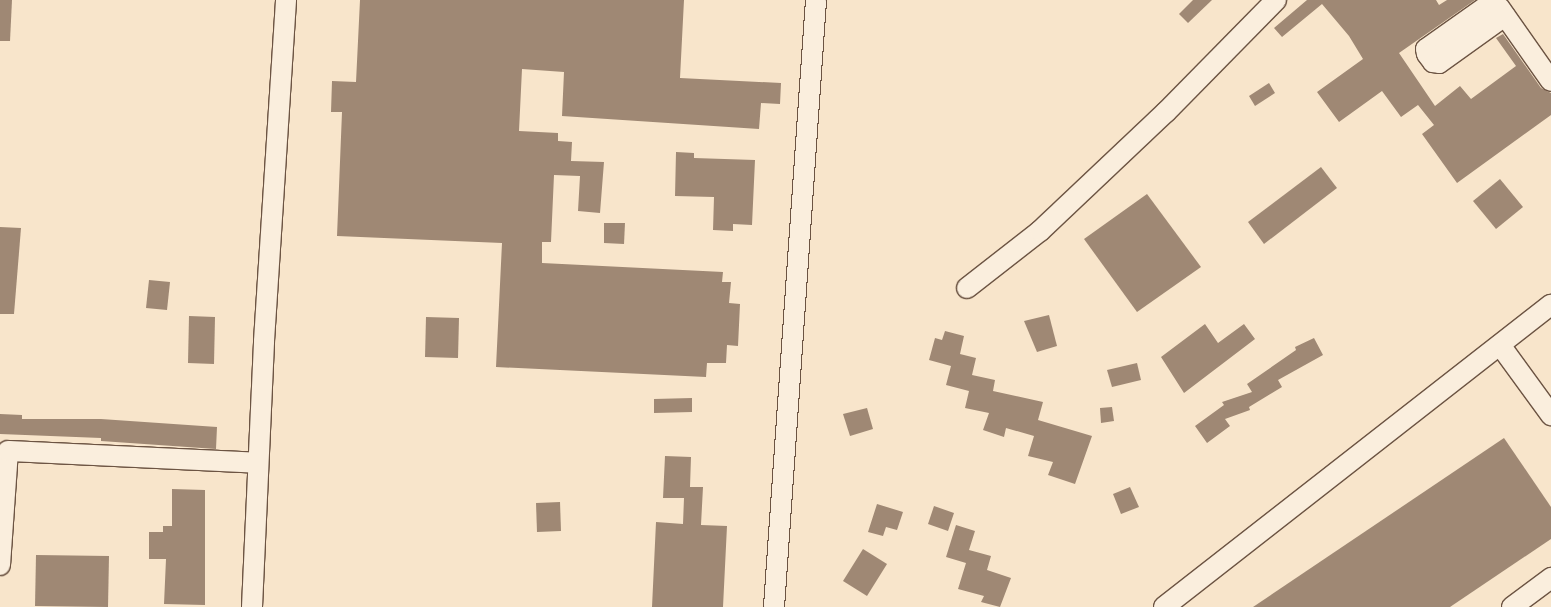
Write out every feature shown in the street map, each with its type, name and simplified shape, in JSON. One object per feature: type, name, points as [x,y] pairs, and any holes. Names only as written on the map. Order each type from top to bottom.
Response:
[{"type":"street","points":[[252,607],[258,464],[286,0]]},
{"type":"street","points":[[774,607],[816,0]]},
{"type":"street","points":[[967,288],[1040,232],[1166,112],[1276,0]]},
{"type":"street","points":[[1498,6],[1549,75]]},
{"type":"street","points":[[1164,607],[1551,304]]},
{"type":"street","points":[[1500,345],[1551,415]]},
{"type":"street","points":[[0,566],[8,451],[258,464]]},
{"type":"street","points":[[1512,607],[1551,578]]},
{"type":"building","points":[[0,0],[12,0],[10,41],[0,41]]},
{"type":"building","points":[[360,0],[684,0],[680,78],[781,83],[780,104],[761,103],[759,129],[562,116],[564,72],[522,69],[519,131],[558,133],[558,141],[572,142],[571,161],[604,162],[600,213],[578,211],[580,176],[554,175],[551,242],[542,242],[542,263],[723,272],[722,282],[731,282],[729,303],[740,304],[738,346],[727,345],[726,363],[707,363],[706,377],[496,367],[502,243],[337,236],[342,112],[331,112],[332,81],[356,82]]},
{"type":"building","points":[[1193,0],[1212,0],[1188,23],[1179,14]]},
{"type":"building","points":[[1307,0],[1436,0],[1439,5],[1447,0],[1475,0],[1399,53],[1435,106],[1460,86],[1471,99],[1516,66],[1496,38],[1503,34],[1541,88],[1551,93],[1551,115],[1457,183],[1422,134],[1434,125],[1418,105],[1401,117],[1382,91],[1339,122],[1317,92],[1363,59],[1349,36],[1322,4],[1282,37],[1274,28]]},
{"type":"building","points":[[1269,83],[1275,93],[1255,106],[1249,96]]},
{"type":"building","points":[[676,152],[694,153],[694,158],[755,160],[752,225],[733,224],[733,231],[713,230],[714,197],[675,196]]},
{"type":"building","points":[[1321,167],[1337,188],[1264,244],[1248,222]]},
{"type":"building","points":[[1500,179],[1523,207],[1496,229],[1473,201]]},
{"type":"building","points":[[1147,194],[1201,267],[1137,312],[1084,239]]},
{"type":"building","points":[[604,223],[625,223],[624,244],[604,243]]},
{"type":"building","points":[[0,227],[21,228],[14,314],[0,314]]},
{"type":"building","points":[[149,280],[170,282],[167,310],[146,308]]},
{"type":"building","points":[[1049,315],[1057,346],[1037,352],[1024,321]]},
{"type":"building","points":[[189,316],[215,317],[214,364],[188,363]]},
{"type":"building","points":[[426,317],[459,318],[458,358],[425,357]]},
{"type":"building","points":[[1205,324],[1218,343],[1244,324],[1255,339],[1184,393],[1161,357]]},
{"type":"building","points":[[945,331],[964,336],[960,354],[976,358],[972,375],[995,380],[993,391],[1043,402],[1038,420],[1092,436],[1075,484],[1048,475],[1053,462],[1028,456],[1034,436],[1006,428],[1004,437],[983,430],[989,413],[965,408],[969,391],[946,385],[951,366],[929,360],[935,338],[942,340]]},
{"type":"building","points":[[1314,338],[1323,355],[1278,380],[1282,387],[1249,407],[1250,410],[1225,419],[1230,426],[1207,443],[1195,426],[1224,405],[1222,402],[1252,392],[1247,384],[1296,350],[1295,347]]},
{"type":"building","points":[[1137,363],[1141,380],[1112,387],[1107,370]]},
{"type":"building","points":[[692,398],[692,412],[654,413],[654,399]]},
{"type":"building","points":[[1112,407],[1114,421],[1101,423],[1100,408]]},
{"type":"building","points":[[867,408],[873,429],[850,436],[843,414]]},
{"type":"building","points":[[0,414],[22,415],[22,419],[101,419],[217,427],[216,449],[101,441],[101,438],[0,434]]},
{"type":"building","points":[[1504,438],[1551,507],[1551,539],[1450,607],[1253,607]]},
{"type":"building","points":[[665,456],[691,457],[690,487],[703,487],[701,525],[727,526],[723,607],[652,607],[656,522],[683,524],[684,498],[663,498]]},
{"type":"building","points":[[1130,487],[1139,507],[1121,514],[1113,494]]},
{"type":"building","points":[[172,489],[205,490],[205,605],[164,604],[166,559],[149,559],[149,532],[163,532],[163,526],[172,526]]},
{"type":"building","points":[[560,502],[561,531],[537,532],[536,503]]},
{"type":"building","points":[[877,504],[903,512],[897,530],[886,527],[883,536],[868,532]]},
{"type":"building","points":[[934,506],[954,513],[948,531],[928,524]]},
{"type":"building","points":[[956,525],[975,531],[969,550],[991,556],[987,570],[1011,578],[1000,607],[981,602],[984,596],[958,589],[966,563],[946,557]]},
{"type":"building","points":[[863,549],[887,564],[867,596],[843,581]]},
{"type":"building","points":[[36,555],[109,556],[108,607],[35,606]]}]
